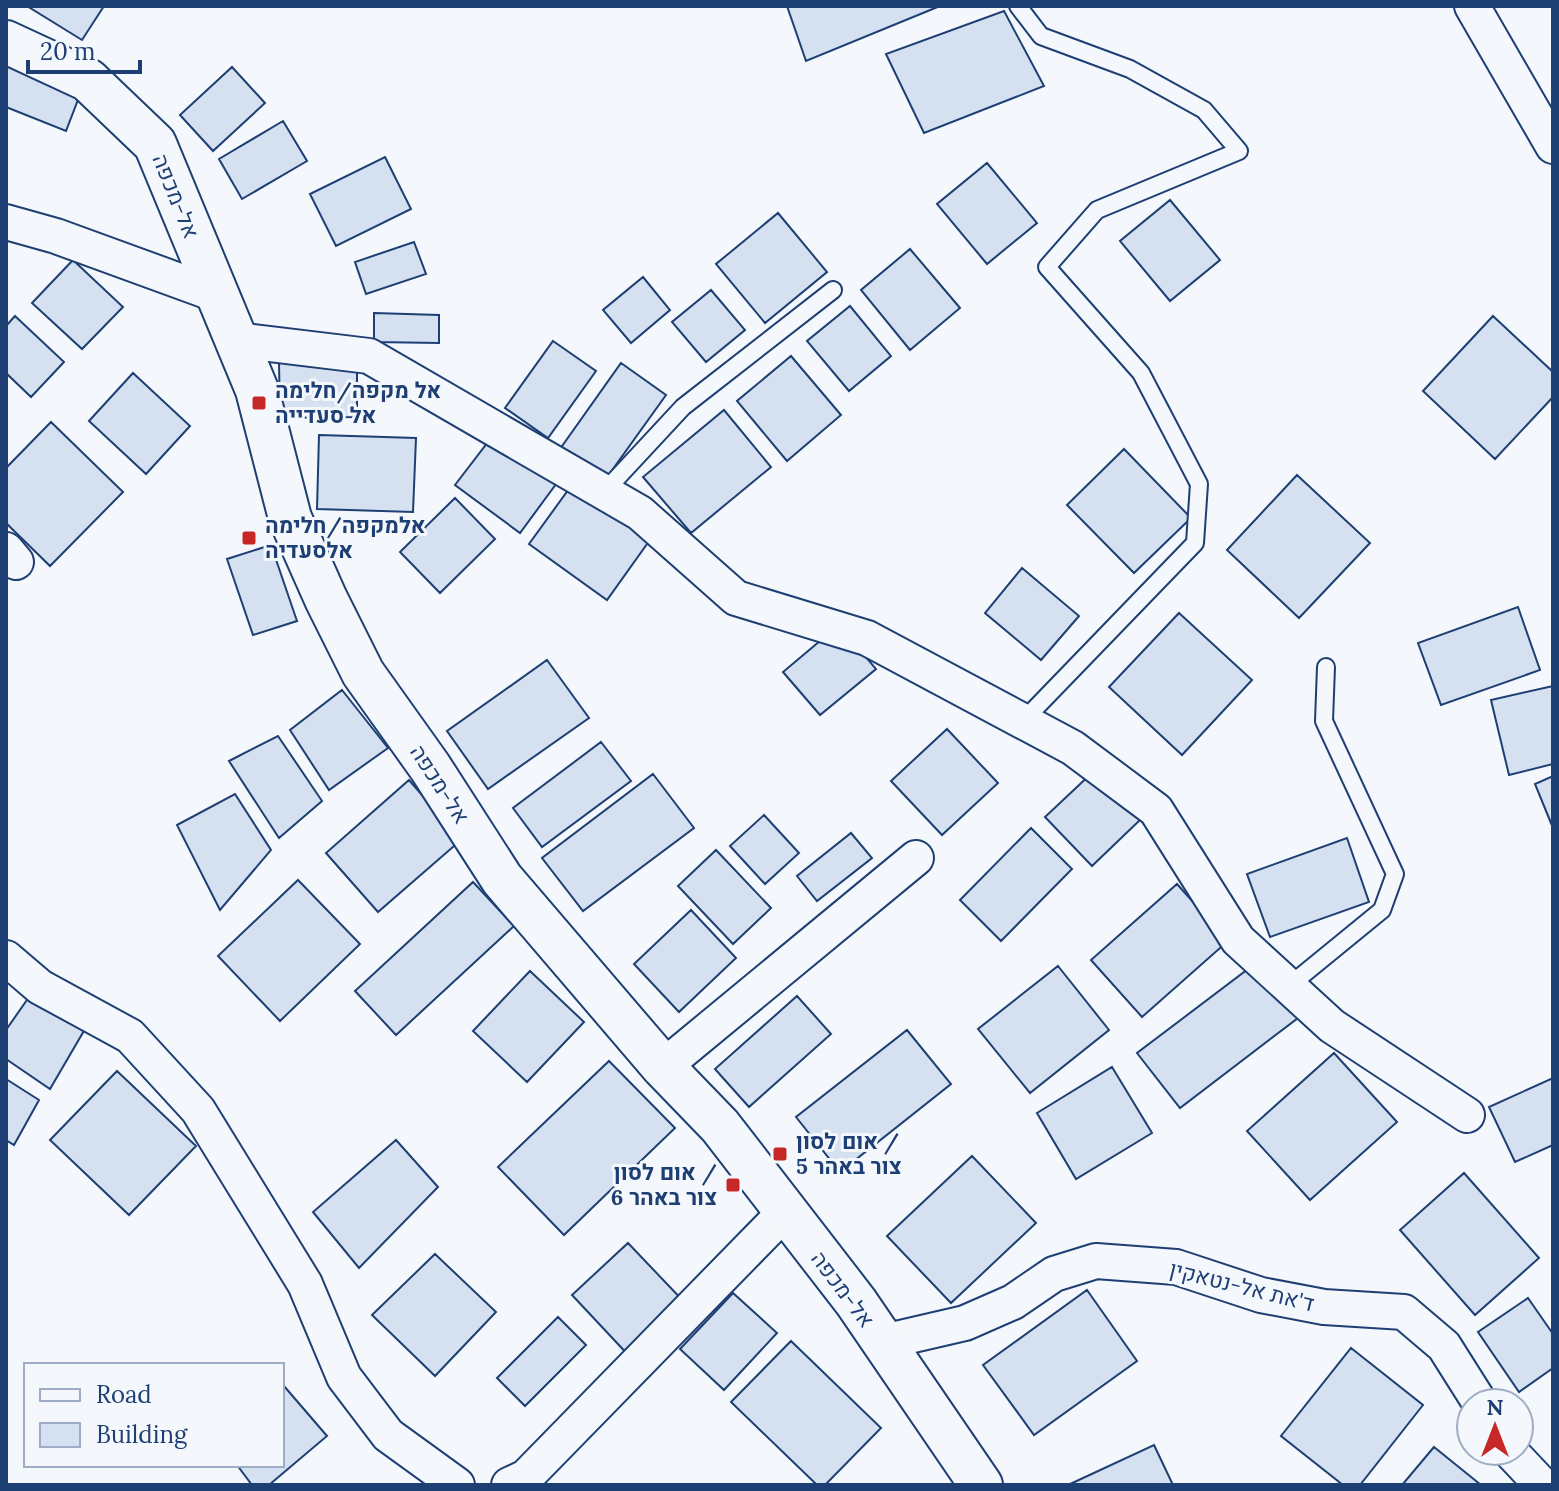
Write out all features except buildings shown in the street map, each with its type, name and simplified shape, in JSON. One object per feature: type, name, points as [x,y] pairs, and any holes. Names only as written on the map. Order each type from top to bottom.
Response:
[{"type":"street","points":[[1472,6],[1553,146]]},
{"type":"street","name":"אל-מכפה","points":[[6,42],[88,80],[155,144],[257,390],[290,518],[363,673],[430,767],[502,879],[663,1067],[720,1126],[784,1213],[856,1302],[981,1485]]},
{"type":"street","points":[[6,222],[56,236],[215,294]]},
{"type":"street","points":[[236,340],[369,356],[640,513],[736,598],[867,638],[1073,748],[1156,810],[1238,940],[1332,1026],[1467,1115]]},
{"type":"street","points":[[663,1067],[916,858]]},
{"type":"street","points":[[6,958],[40,987],[130,1036],[198,1110],[305,1284],[344,1377],[388,1435],[457,1485]]},
{"type":"street","points":[[509,1485],[526,1477],[784,1213]]},
{"type":"street","name":"ד'את אל-נטאקין","points":[[883,1342],[965,1323],[1013,1302],[1054,1274],[1096,1261],[1176,1267],[1261,1295],[1324,1307],[1404,1312],[1444,1346],[1470,1387]]},
{"type":"street","points":[[1525,1467],[1542,1485]]},
{"type":"lane","points":[[1018,6],[1041,36],[1130,69],[1204,110],[1239,151],[1097,210],[1047,267],[1141,373],[1199,484],[1195,543],[1023,721]]},
{"type":"lane","points":[[604,492],[683,407],[833,290]]},
{"type":"lane","points":[[1289,986],[1382,910],[1395,874],[1324,721],[1326,667]]},
{"type":"place","name":"אל מקפה/חלימה אל סעדייה","points":[[259,403]]},
{"type":"place","name":"אלמקפה/חלימה אלסעדיה","points":[[249,538]]},
{"type":"place","name":"אום לסון / צור באהר 5","points":[[780,1154]]},
{"type":"place","name":"אום לסון / צור באהר 6","points":[[733,1185]]}]
